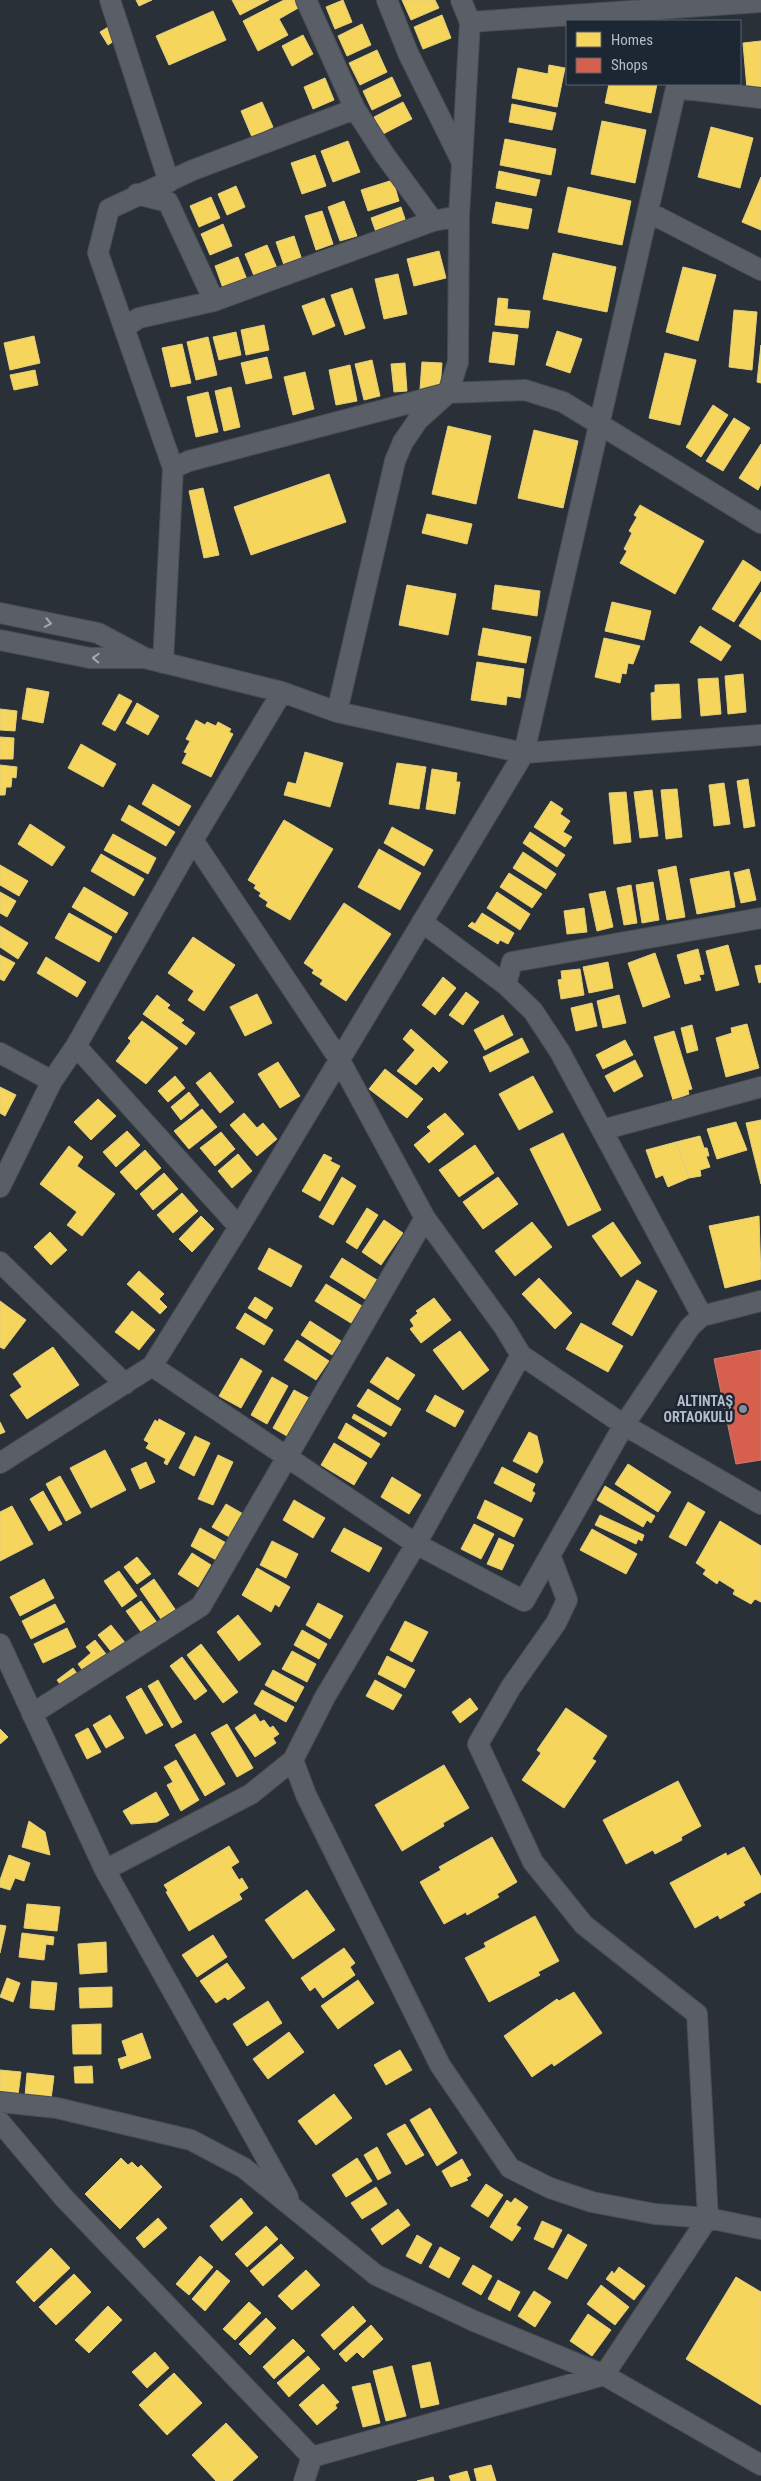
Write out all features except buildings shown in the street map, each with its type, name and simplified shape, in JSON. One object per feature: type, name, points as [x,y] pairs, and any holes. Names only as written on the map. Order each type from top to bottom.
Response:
[{"type":"street","points":[[110,0],[169,182]]},
{"type":"street","points":[[306,0],[355,109],[384,154],[433,222]]},
{"type":"street","points":[[387,0],[408,52],[462,162]]},
{"type":"street","points":[[338,712],[395,460],[418,420],[448,393],[458,362],[459,216],[470,22],[461,0]]},
{"type":"street","points":[[470,22],[692,9],[761,2]]},
{"type":"street","points":[[0,1462],[152,1366],[239,1227],[524,752],[677,86],[761,98]]},
{"type":"street","points":[[154,660],[173,468],[98,253],[109,209],[138,194],[194,170],[355,109]]},
{"type":"street","points":[[138,194],[168,202],[214,301]]},
{"type":"street","points":[[648,212],[761,270]]},
{"type":"street","points":[[125,327],[139,318],[214,301],[433,222],[459,216]]},
{"type":"street","points":[[173,468],[189,461],[448,393],[525,390],[563,402],[761,523]]},
{"type":"street","points":[[0,613],[98,633],[154,660],[282,692],[338,712],[524,752],[761,735]]},
{"type":"street","points":[[0,640],[90,658],[154,660]]},
{"type":"street","points":[[0,1187],[52,1081],[76,1046],[193,840],[282,692]]},
{"type":"street","points":[[193,840],[339,1059],[425,1218],[504,1327],[520,1355],[624,1425],[761,1504]]},
{"type":"street","points":[[506,985],[512,962],[761,918]]},
{"type":"street","points":[[422,922],[506,985],[533,1011],[560,1052],[702,1316]]},
{"type":"street","points":[[76,1046],[239,1227]]},
{"type":"street","points":[[0,1053],[52,1081]]},
{"type":"street","points":[[602,1130],[761,1087]]},
{"type":"street","points":[[32,1714],[201,1606],[425,1218]]},
{"type":"street","points":[[0,1262],[125,1384]]},
{"type":"street","points":[[152,1366],[416,1544],[524,1601],[624,1425],[683,1336],[702,1316],[761,1301]]},
{"type":"street","points":[[105,1870],[251,1794],[294,1760],[325,1697],[416,1544],[520,1355]]},
{"type":"street","points":[[312,2457],[604,2376],[708,2218],[697,2014],[584,1925],[533,1862],[478,1744],[511,1687],[556,1623],[567,1600],[550,1555]]},
{"type":"street","points":[[0,1644],[105,1870],[292,2205]]},
{"type":"street","points":[[294,1760],[306,1795],[440,2065],[510,2168],[550,2188],[592,2202],[654,2214],[708,2218],[761,2229]]},
{"type":"street","points":[[0,2102],[57,2108],[190,2140],[244,2168],[376,2274],[474,2321],[604,2376],[761,2465]]},
{"type":"street","points":[[0,2122],[64,2198],[312,2457]]},
{"type":"street","points":[[304,2481],[312,2457]]},
{"type":"place","name":"ALTINTAŞ ORTAOKULU","points":[[743,1409]]}]
